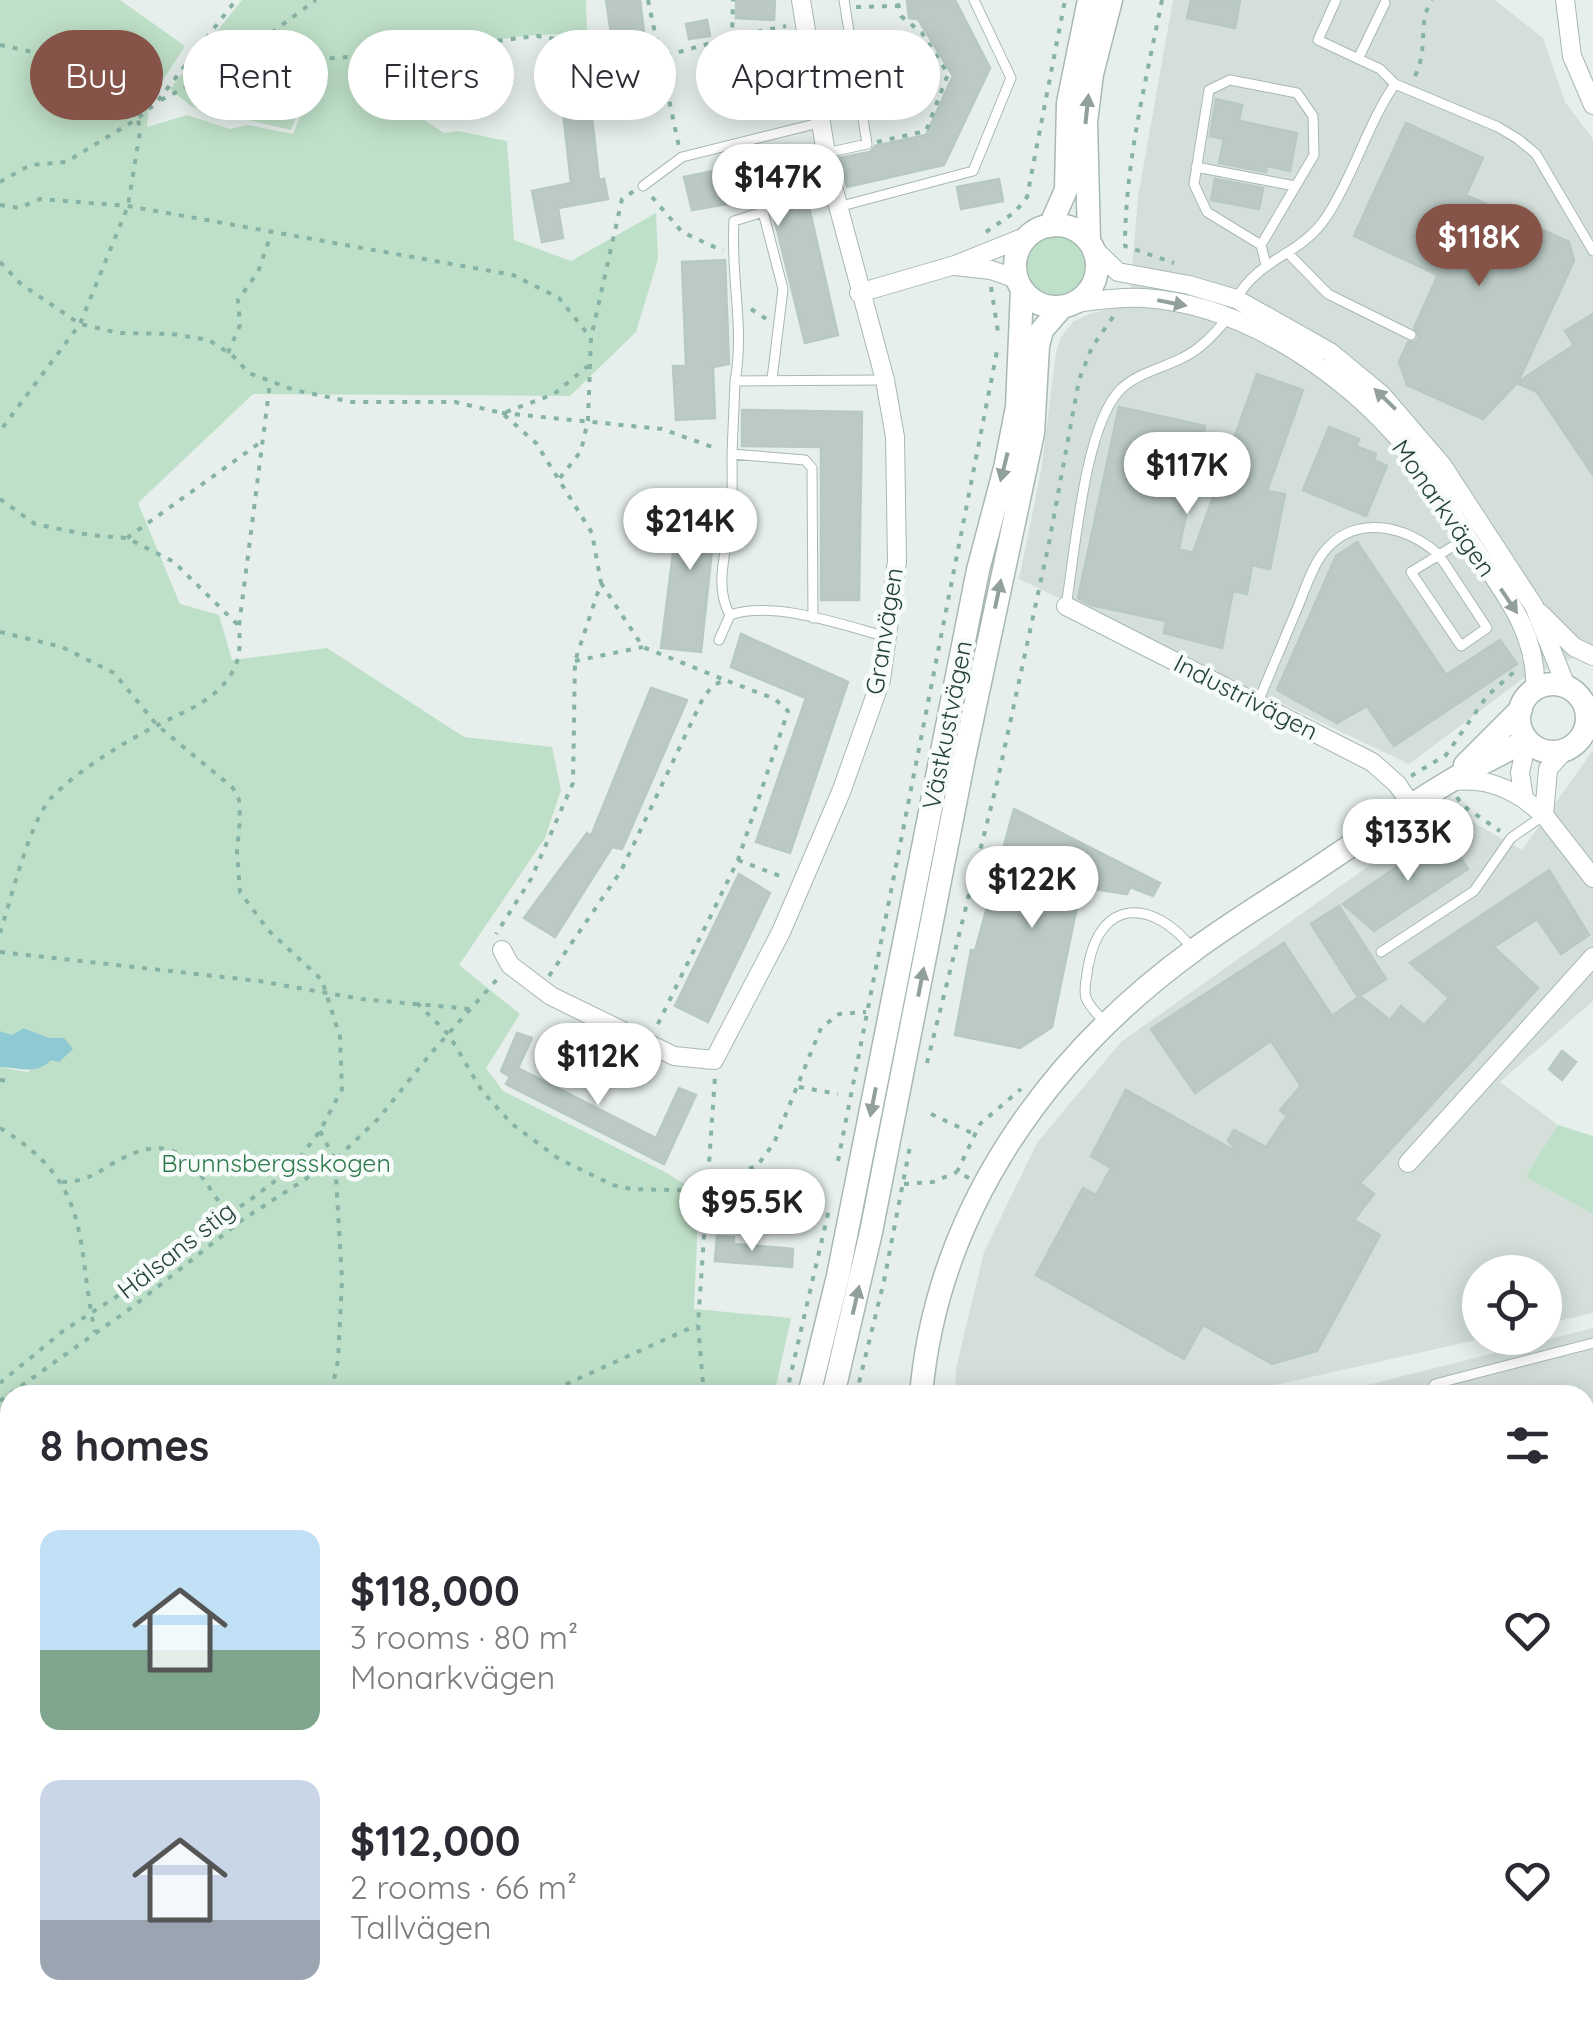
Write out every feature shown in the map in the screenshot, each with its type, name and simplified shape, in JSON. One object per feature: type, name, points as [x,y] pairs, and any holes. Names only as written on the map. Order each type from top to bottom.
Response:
[{"type":"street","name":"Granvägen","points":[[714,1060],[781,932],[841,792],[881,680],[897,561],[894,436],[884,380],[819,123],[801,0]]},
{"type":"street","points":[[1020,284],[1016,258],[1065,198],[1068,103],[1089,0]]},
{"type":"street","points":[[955,266],[992,270],[1020,284],[1040,304],[1069,305],[1086,294],[1096,276],[1086,122],[1092,74],[1111,0]]},
{"type":"street","points":[[1566,0],[1572,56],[1593,105]]},
{"type":"street","points":[[859,293],[955,266],[1040,230],[1072,228],[1118,272]]},
{"type":"street","name":"Monarkvägen","points":[[1118,272],[1189,285],[1236,300],[1330,352],[1382,395],[1442,465],[1526,629],[1535,659],[1528,699]]},
{"type":"street","name":"Västkustvägen","points":[[811,1385],[842,1256],[978,570],[1017,406],[1020,284]]},
{"type":"street","name":"Monarkvägen","points":[[1069,305],[1116,298],[1168,301],[1228,319],[1316,366],[1368,408],[1423,468],[1534,606],[1574,647],[1593,656]]},
{"type":"street","name":"Västkustvägen","points":[[836,1385],[878,1201],[964,758],[1033,433],[1038,346],[1042,330],[1069,305]]},
{"type":"street","name":"Industrivägen","points":[[1066,606],[1372,762],[1398,784],[1412,806]]},
{"type":"street","name":"Monarkvägen","points":[[1534,606],[1568,688]]},
{"type":"street","points":[[921,1385],[925,1348],[939,1291],[982,1184],[1034,1104],[1106,1023],[1194,950],[1412,806],[1441,773],[1528,699],[1550,684],[1568,688],[1593,679]]},
{"type":"street","points":[[1544,815],[1548,770],[1578,741],[1590,723],[1585,705],[1568,688]]},
{"type":"street","points":[[1528,699],[1520,725],[1528,740],[1540,750],[1565,750]]},
{"type":"street","points":[[1441,773],[1528,740]]},
{"type":"street","points":[[1524,799],[1520,773],[1528,740]]},
{"type":"street","points":[[1441,773],[1504,786],[1524,799],[1544,815],[1593,878]]},
{"type":"street","points":[[506,957],[541,988],[674,1056],[714,1060]]},
{"type":"street","points":[[1408,1163],[1593,957]]},
{"type":"lane","points":[[838,207],[973,171],[1010,78],[974,0]]},
{"type":"lane","points":[[1336,0],[1318,40],[1380,68],[1395,84],[1498,127],[1536,154],[1593,252]]},
{"type":"lane","points":[[1358,59],[1386,3]]},
{"type":"lane","points":[[826,153],[867,144],[844,5]]},
{"type":"lane","points":[[1260,246],[1314,155],[1313,116],[1297,93],[1230,80],[1209,90],[1194,184],[1207,212],[1260,246],[1266,264]]},
{"type":"lane","points":[[1066,606],[1090,460],[1108,405],[1122,388],[1143,374],[1202,346],[1228,319],[1248,280],[1266,264],[1300,246],[1327,216],[1395,84]]},
{"type":"lane","points":[[643,186],[682,157],[819,123]]},
{"type":"lane","points":[[1196,167],[1295,186]]},
{"type":"lane","points":[[730,615],[722,599],[721,581],[731,513],[739,301],[732,255],[734,221],[763,212],[783,288],[772,379]]},
{"type":"lane","points":[[1288,253],[1328,294],[1411,335]]},
{"type":"lane","points":[[734,381],[884,380]]},
{"type":"lane","points":[[732,454],[805,460],[812,468],[814,618]]},
{"type":"lane","points":[[1258,702],[1314,568],[1331,544],[1348,532],[1378,527],[1422,539],[1439,555],[1488,628],[1460,646],[1411,572],[1439,555],[1474,532]]},
{"type":"lane","points":[[719,640],[730,615],[746,609],[814,618],[887,637]]},
{"type":"lane","points":[[1381,952],[1474,891],[1511,838],[1544,815]]},
{"type":"lane","points":[[1106,1023],[1092,1008],[1085,989],[1091,949],[1106,922],[1118,916],[1151,915],[1167,921],[1194,950]]},
{"type":"lane","points":[[1435,1385],[1593,1342]]},
{"type":"path","points":[[163,93],[236,0]]},
{"type":"path","points":[[275,30],[316,0]]},
{"type":"path","points":[[648,0],[654,30]]},
{"type":"path","points":[[732,30],[733,0]]},
{"type":"path","points":[[976,238],[1015,212],[1027,197],[1065,0]]},
{"type":"path","points":[[1409,89],[1423,59],[1424,16],[1432,0]]},
{"type":"path","points":[[844,5],[897,3],[901,16],[922,34],[948,74],[926,131],[867,144]]},
{"type":"path","points":[[768,30],[803,23]]},
{"type":"path","points":[[328,58],[534,36]]},
{"type":"path","points":[[0,44],[30,51]]},
{"type":"path","points":[[0,182],[30,164],[66,162],[135,120]]},
{"type":"path","points":[[0,431],[80,324],[128,206],[140,131],[137,120]]},
{"type":"path","points":[[674,120],[682,157]]},
{"type":"path","points":[[560,478],[580,451],[588,420],[592,338],[622,199],[643,186],[682,232],[732,255]]},
{"type":"path","points":[[0,205],[19,208],[40,199],[128,206],[513,274],[559,298],[592,338]]},
{"type":"path","points":[[228,353],[240,325],[238,300],[258,272],[271,232]]},
{"type":"path","points":[[1118,272],[1125,246]]},
{"type":"path","points":[[0,262],[21,284],[80,324],[119,333],[172,334],[209,340],[250,373],[294,390],[352,402],[455,402],[502,413],[662,429],[732,454]]},
{"type":"path","points":[[837,1166],[998,345],[992,270]]},
{"type":"path","points":[[926,1067],[997,783],[1049,543],[1078,380],[1092,347],[1114,317],[1116,298]]},
{"type":"path","points":[[739,301],[778,327]]},
{"type":"path","points":[[502,413],[554,394],[591,364]]},
{"type":"path","points":[[0,934],[30,843],[50,799],[81,773],[157,725],[200,706],[232,673],[240,654],[239,626],[270,381]]},
{"type":"path","points":[[502,413],[536,443],[560,478],[592,533],[601,583],[643,647]]},
{"type":"path","points":[[128,538],[262,441]]},
{"type":"path","points":[[0,499],[35,524],[128,538],[174,562],[239,626]]},
{"type":"path","points":[[506,957],[494,939],[531,878],[573,783],[575,661],[601,583]]},
{"type":"path","points":[[0,632],[62,647],[98,662],[128,686],[157,725],[233,788],[239,800],[236,851],[240,892],[268,930],[322,980],[340,1037],[342,1089],[320,1131],[292,1168],[198,1231],[0,1383]]},
{"type":"path","points":[[575,661],[643,647],[776,699],[788,712],[738,860],[649,1043]]},
{"type":"path","points":[[541,988],[621,871],[704,696],[725,680]]},
{"type":"path","points":[[1441,773],[1462,805],[1511,838]]},
{"type":"path","points":[[738,860],[801,885]]},
{"type":"path","points":[[0,952],[259,981],[325,994],[470,1008]]},
{"type":"path","name":"Hälsans stig","points":[[22,1385],[131,1308],[242,1220],[335,1160],[378,1120],[449,1035],[506,957]]},
{"type":"path","points":[[418,1003],[449,1035],[482,1092],[512,1124],[559,1159],[613,1185],[631,1189],[708,1190]]},
{"type":"path","points":[[709,1174],[734,1174],[756,1166],[774,1143],[822,1028],[839,1014],[866,1012]]},
{"type":"path","points":[[703,1385],[698,1324],[714,1060]]},
{"type":"path","points":[[0,1080],[12,1081]]},
{"type":"path","points":[[799,1088],[838,1094]]},
{"type":"path","points":[[931,1114],[974,1134]]},
{"type":"path","points":[[0,1128],[32,1148],[62,1182],[80,1229],[95,1332]]},
{"type":"path","points":[[320,1131],[335,1160],[342,1280],[333,1385]]},
{"type":"path","points":[[858,1385],[912,1138]]},
{"type":"path","points":[[62,1182],[82,1182],[136,1150],[160,1145],[179,1153],[227,1214]]},
{"type":"path","points":[[904,1184],[932,1182],[958,1172]]},
{"type":"path","points":[[788,1385],[830,1202]]},
{"type":"path","points":[[564,1385],[698,1324]]},
{"type":"shaded area","points":[[1173,0],[1495,0],[1543,38],[1565,102],[1593,139],[1593,649],[1521,680],[1409,764],[1019,579],[1041,471],[1061,337],[1073,322],[1089,314],[1129,304],[1138,197]]},
{"type":"shaded area","points":[[1593,750],[1593,1001],[1500,1082],[1558,1125],[1525,1177],[1593,1214],[1593,1313],[1562,1320],[1562,1255],[1462,1255],[1462,1343],[1276,1385],[955,1385],[984,1252],[1037,1143],[1121,1042],[1421,829],[1456,813],[1522,850]]},
{"type":"shaded area","points":[[1593,1328],[1593,1385],[1368,1385],[1486,1355],[1562,1355],[1562,1336]]},
{"type":"green space","name":"Brunnsbergsskogen","points":[[0,0],[120,0],[162,30],[30,30],[30,120],[148,120],[147,127],[183,116],[183,120],[202,120],[230,129],[248,125],[293,134],[299,120],[328,120],[328,30],[218,30],[242,0],[586,0],[587,30],[534,30],[534,35],[514,37],[514,30],[348,30],[348,120],[424,120],[444,133],[458,131],[507,141],[514,240],[571,261],[656,213],[658,259],[636,332],[570,396],[253,394],[138,503],[180,604],[219,615],[232,660],[327,648],[464,737],[552,747],[561,790],[545,838],[459,965],[520,1014],[486,1068],[503,1091],[699,1193],[694,1309],[791,1318],[776,1385],[0,1385],[0,1067],[28,1072],[64,1038],[49,1038],[25,1028],[12,1035],[0,1031]]},
{"type":"green space","name":"Brunnsbergsskogen","points":[[163,30],[183,45],[183,49],[163,80]]},
{"type":"green space","name":"Brunnsbergsskogen","points":[[183,73],[183,100],[170,89]]},
{"type":"green space","name":"Brunnsbergsskogen","points":[[248,120],[295,120],[291,130]]},
{"type":"green space","points":[[1057,235],[1080,244],[1089,267],[1080,290],[1057,299],[1034,290],[1025,267],[1034,244]]},
{"type":"green space","points":[[1558,1125],[1593,1136],[1593,1214],[1525,1177]]},
{"type":"water","points":[[24,1028],[49,1038],[64,1038],[73,1049],[59,1062],[51,1060],[39,1068],[0,1067],[0,1031],[12,1035]]},
{"type":"building","points":[[606,0],[640,0],[644,30],[611,30]]},
{"type":"building","points":[[736,0],[775,0],[774,20],[736,18]]},
{"type":"building","points":[[907,0],[955,0],[990,68],[944,165],[847,187],[839,158],[926,135],[933,120],[940,120],[940,104],[953,76],[940,55],[940,30],[925,30],[918,19],[909,18]]},
{"type":"building","points":[[1191,0],[1240,0],[1235,28],[1187,18]]},
{"type":"building","points":[[707,20],[709,30],[696,30],[696,38],[689,39],[686,24]]},
{"type":"building","points":[[1216,99],[1242,105],[1239,121],[1297,133],[1290,171],[1267,166],[1266,172],[1219,163],[1224,139],[1210,136]]},
{"type":"building","points":[[564,120],[592,120],[599,180],[604,179],[608,199],[558,208],[563,238],[542,242],[532,191],[571,183]]},
{"type":"building","points":[[1406,123],[1483,158],[1466,195],[1569,242],[1574,261],[1518,382],[1574,345],[1565,331],[1593,314],[1593,475],[1537,392],[1517,383],[1483,419],[1407,385],[1399,362],[1408,342],[1419,338],[1414,328],[1438,275],[1354,236]]},
{"type":"building","points":[[797,154],[838,335],[805,343],[769,197],[692,210],[684,177]]},
{"type":"building","points":[[999,179],[1003,201],[961,209],[957,187]]},
{"type":"building","points":[[1215,179],[1263,188],[1259,209],[1211,200]]},
{"type":"building","points":[[725,260],[729,364],[713,367],[715,418],[676,420],[673,366],[686,366],[682,262]]},
{"type":"building","points":[[1257,374],[1303,390],[1267,491],[1285,494],[1270,569],[1252,565],[1247,594],[1233,591],[1222,648],[1164,633],[1166,621],[1091,605],[1078,598],[1119,407],[1205,426],[1179,549],[1193,553]]},
{"type":"building","points":[[742,410],[862,412],[859,600],[821,600],[821,447],[742,446]]},
{"type":"building","points":[[1329,427],[1359,439],[1356,446],[1376,454],[1374,460],[1387,466],[1366,516],[1303,490]]},
{"type":"building","points":[[681,491],[718,495],[701,652],[661,648]]},
{"type":"building","points":[[1357,542],[1446,675],[1500,640],[1517,664],[1394,746],[1367,706],[1337,723],[1277,690],[1336,556]]},
{"type":"building","points":[[741,634],[848,682],[790,853],[756,842],[806,698],[731,667]]},
{"type":"building","points":[[651,688],[687,700],[622,849],[612,847],[555,937],[524,918],[587,833],[591,836]]},
{"type":"building","points":[[1014,809],[1160,883],[1153,896],[1130,887],[1127,894],[1081,887],[1052,1027],[1020,1048],[955,1035],[971,950],[975,951]]},
{"type":"building","points":[[1444,834],[1468,869],[1374,931],[1343,904]]},
{"type":"building","points":[[1549,870],[1589,935],[1561,954],[1537,919],[1494,947],[1538,988],[1360,1183],[1374,1194],[1354,1220],[1380,1235],[1317,1351],[1272,1364],[1203,1325],[1184,1359],[1036,1275],[1083,1188],[1096,1195],[1111,1168],[1091,1156],[1126,1090],[1237,1152],[1228,1140],[1234,1130],[1266,1147],[1287,1116],[1280,1110],[1301,1086],[1271,1041],[1195,1093],[1151,1029],[1284,943],[1332,1016],[1360,996],[1390,1020],[1401,1006],[1424,1025],[1449,998],[1410,963]]},
{"type":"building","points":[[739,874],[770,893],[708,1022],[675,1006]]},
{"type":"building","points":[[1339,906],[1386,979],[1358,997],[1311,924]]},
{"type":"building","points":[[517,1033],[532,1038],[518,1068],[656,1138],[679,1088],[696,1095],[664,1164],[506,1084],[510,1077],[501,1071]]},
{"type":"building","points":[[1562,1051],[1576,1062],[1562,1080],[1549,1069]]},
{"type":"building","points":[[717,1236],[734,1237],[734,1244],[793,1249],[792,1267],[715,1261]]}]
